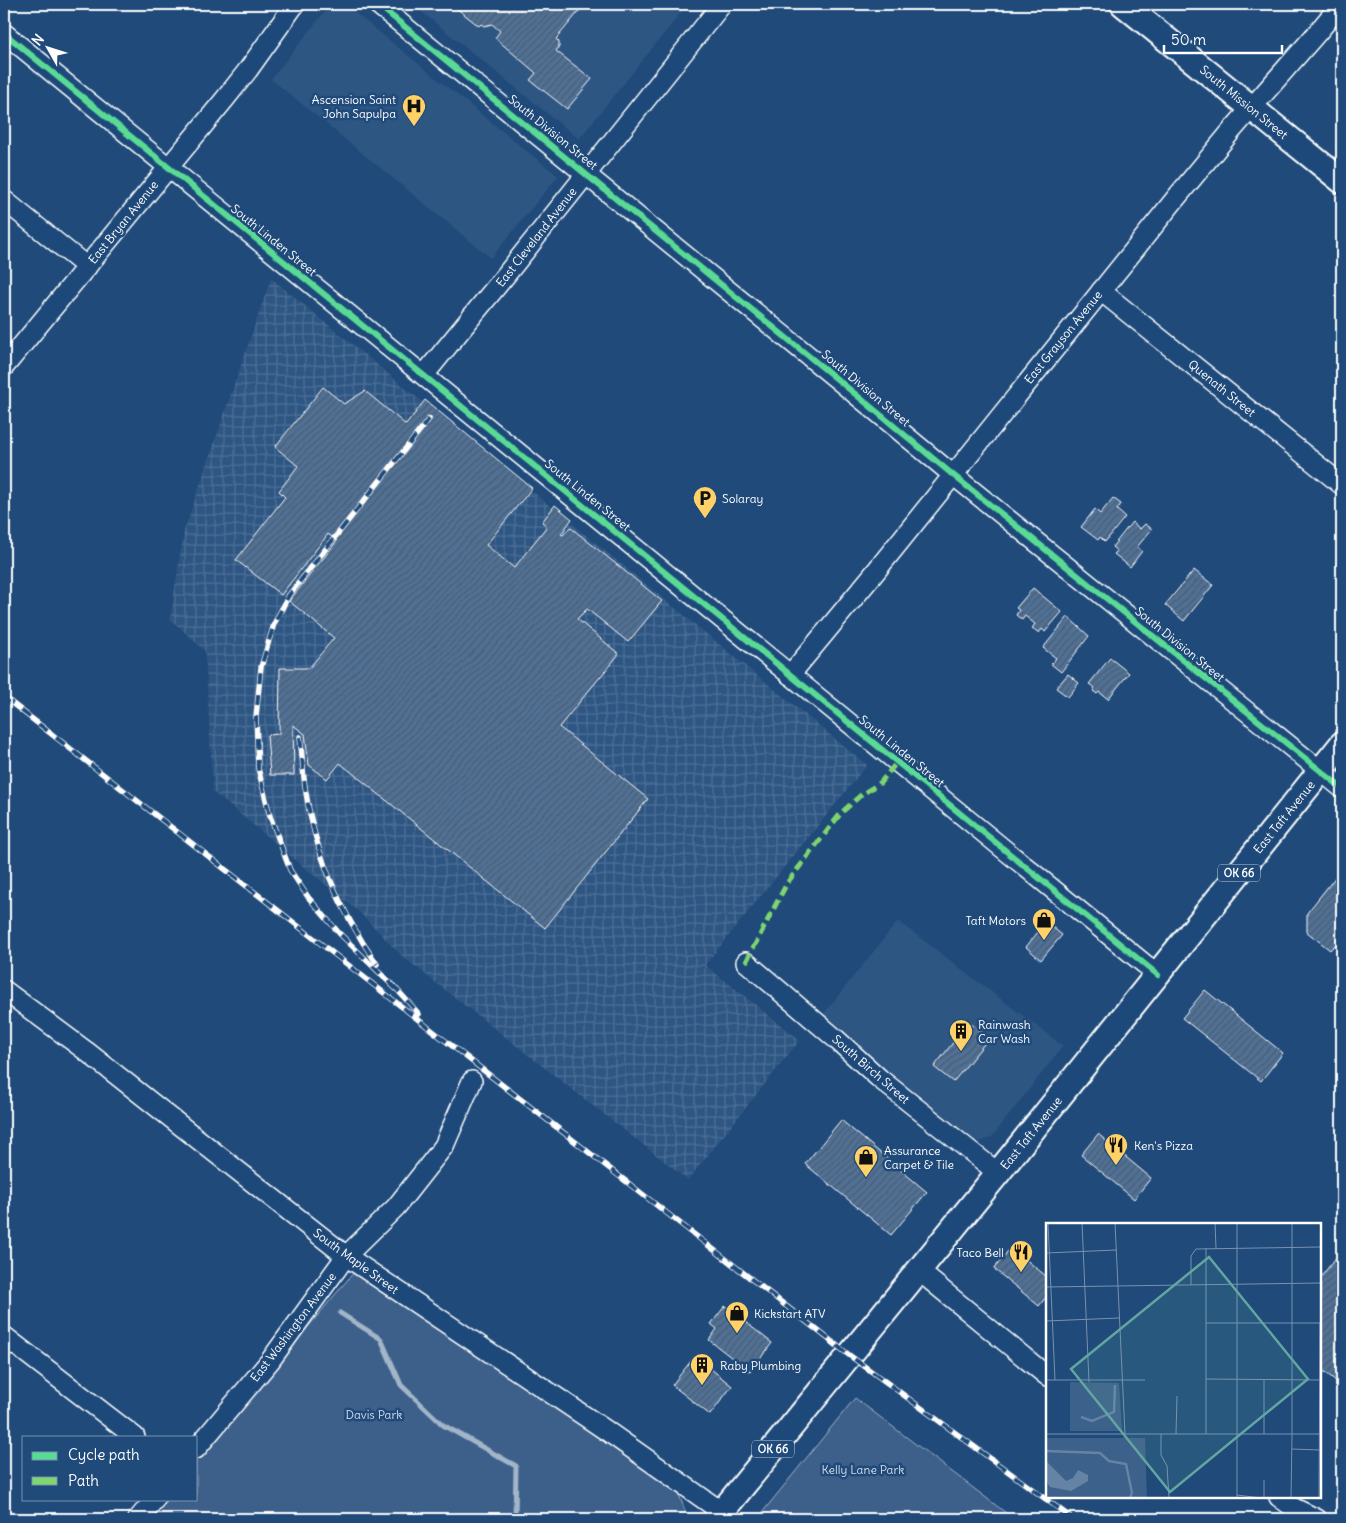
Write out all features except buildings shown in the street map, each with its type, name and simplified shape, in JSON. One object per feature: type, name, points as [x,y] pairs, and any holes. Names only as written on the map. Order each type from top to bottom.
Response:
[{"type":"main road","name":"South Mission Street","points":[[1123,4],[1342,181]]},
{"type":"main road","name":"East Taft Avenue","points":[[719,1516],[1158,975],[1342,744]]},
{"type":"street","name":"East Bryan Avenue","points":[[4,367],[248,70],[295,4]]},
{"type":"street","name":"South Division Street","points":[[377,4],[586,173],[953,476],[1342,788]]},
{"type":"street","name":"East Cleveland Avenue","points":[[424,376],[722,4]]},
{"type":"street","name":"East Grayson Avenue","points":[[790,675],[1251,108],[1341,4]]},
{"type":"street","name":"South Linden Street","points":[[4,33],[1158,975]]},
{"type":"street","points":[[4,200],[87,267]]},
{"type":"street","name":"Quenath Street","points":[[1101,291],[1342,485]]},
{"type":"street","name":"South Birch Street","points":[[746,962],[836,1039],[880,1080],[998,1173]]},
{"type":"street","name":"South Maple Street","points":[[4,990],[86,1051],[346,1256],[607,1432],[719,1516]]},
{"type":"street","name":"East Washington Avenue","points":[[198,1448],[270,1362],[346,1256],[396,1207],[444,1146],[472,1081]]},
{"type":"street","points":[[919,1271],[1046,1375]]},
{"type":"street","points":[[4,1336],[134,1436]]},
{"type":"street","points":[[1280,1498],[1294,1508],[1317,1519]]},
{"type":"street","points":[[138,1519],[154,1500]]},
{"type":"shaded area","name":"Ascension Saint John Sapulpa","points":[[331,4],[344,4],[558,176],[491,258],[271,79]]},
{"type":"shaded area","points":[[412,4],[688,4],[579,139]]},
{"type":"shaded area","points":[[271,278],[867,765],[705,965],[800,1040],[688,1180],[403,957],[360,913],[213,792],[205,651],[170,619],[184,531]]},
{"type":"shaded area","points":[[898,921],[1063,1046],[992,1137],[980,1142],[964,1135],[821,1017]]},
{"type":"green space","name":"Davis Park","points":[[354,1272],[678,1492],[686,1513],[684,1519],[147,1519],[163,1500],[198,1500],[198,1459]]},
{"type":"green space","name":"Kelly Lane Park","points":[[855,1398],[1014,1519],[757,1519]]},
{"type":"waterway","points":[[340,1313],[381,1339],[401,1385],[443,1425],[516,1466],[515,1519]]},
{"type":"railway","points":[[396,989],[339,933],[308,897],[290,870],[270,816],[258,768],[256,717],[261,667],[274,624],[289,595],[429,419]]},
{"type":"railway","points":[[4,697],[849,1355],[1073,1519]]},
{"type":"railway","points":[[300,737],[309,811],[322,857],[340,902],[377,964]]},
{"type":"railway","points":[[392,984],[419,1014]]},
{"type":"marked path","points":[[746,962],[787,883],[841,813],[862,794],[880,783],[897,762]]},
{"type":"cycle path","points":[[377,4],[953,475],[1342,788]]},
{"type":"cycle path","points":[[4,33],[1158,975]]},
{"type":"place","name":"Ascension Saint John Sapulpa","points":[[414,127]]},
{"type":"place","name":"Solaray","points":[[705,519]]},
{"type":"place","name":"Taft Motors","points":[[1044,941]]},
{"type":"place","name":"Rainwash Car Wash","points":[[961,1052]]},
{"type":"place","name":"Ken's Pizza","points":[[1116,1166]]},
{"type":"place","name":"Assurance Carpet & Tile","points":[[866,1178]]},
{"type":"place","name":"Taco Bell","points":[[1021,1273]]},
{"type":"place","name":"Kickstart ATV","points":[[737,1334]]},
{"type":"place","name":"Raby Plumbing","points":[[702,1386]]}]
